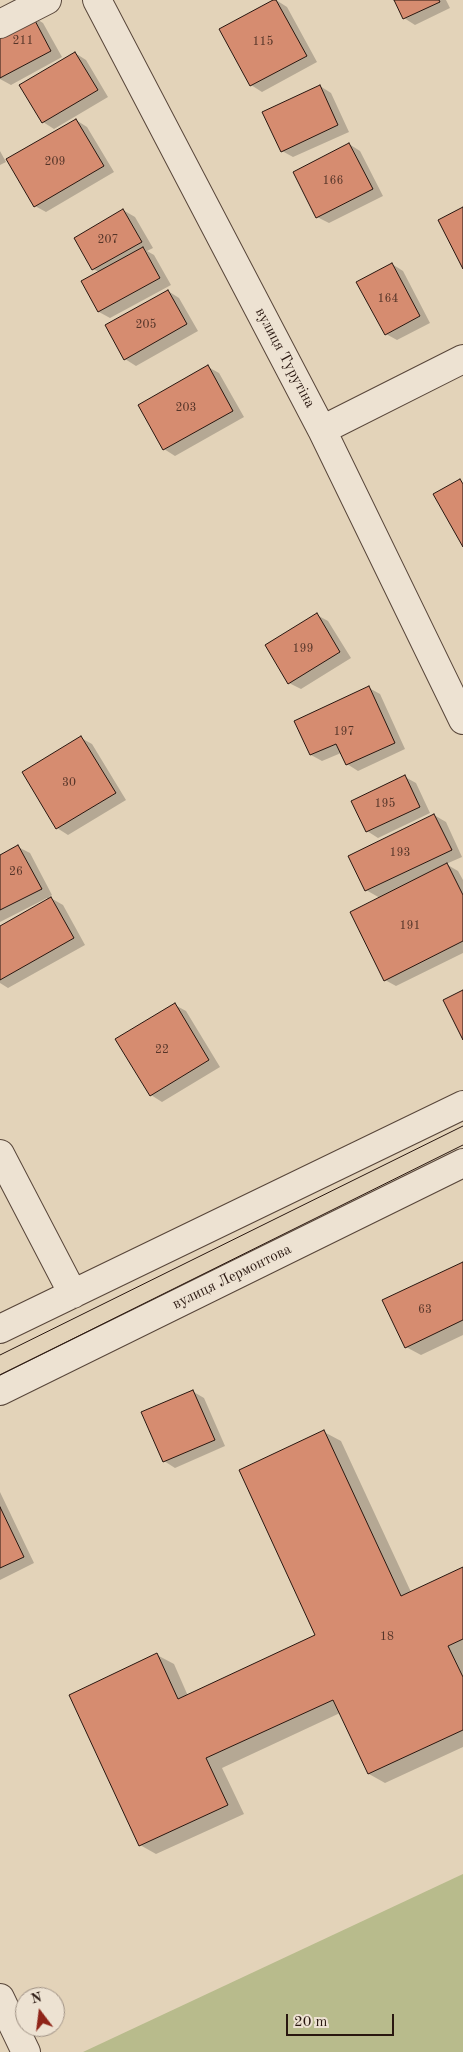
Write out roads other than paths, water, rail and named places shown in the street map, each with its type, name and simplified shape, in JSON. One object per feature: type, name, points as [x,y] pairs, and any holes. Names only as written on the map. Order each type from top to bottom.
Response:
[{"type":"street","points":[[0,24],[47,0]]},
{"type":"street","name":"вулиця Турутіна","points":[[97,0],[322,430],[463,720]]},
{"type":"street","points":[[322,430],[463,359]]},
{"type":"street","points":[[0,1330],[463,1105]]},
{"type":"street","points":[[0,1154],[73,1294]]},
{"type":"street","name":"вулиця Лермонтова","points":[[0,1391],[463,1163]]},
{"type":"street","points":[[0,1998],[26,2052]]},
{"type":"tram line","points":[[0,1355],[463,1126]]},
{"type":"tram line","points":[[0,1375],[463,1145]]}]
